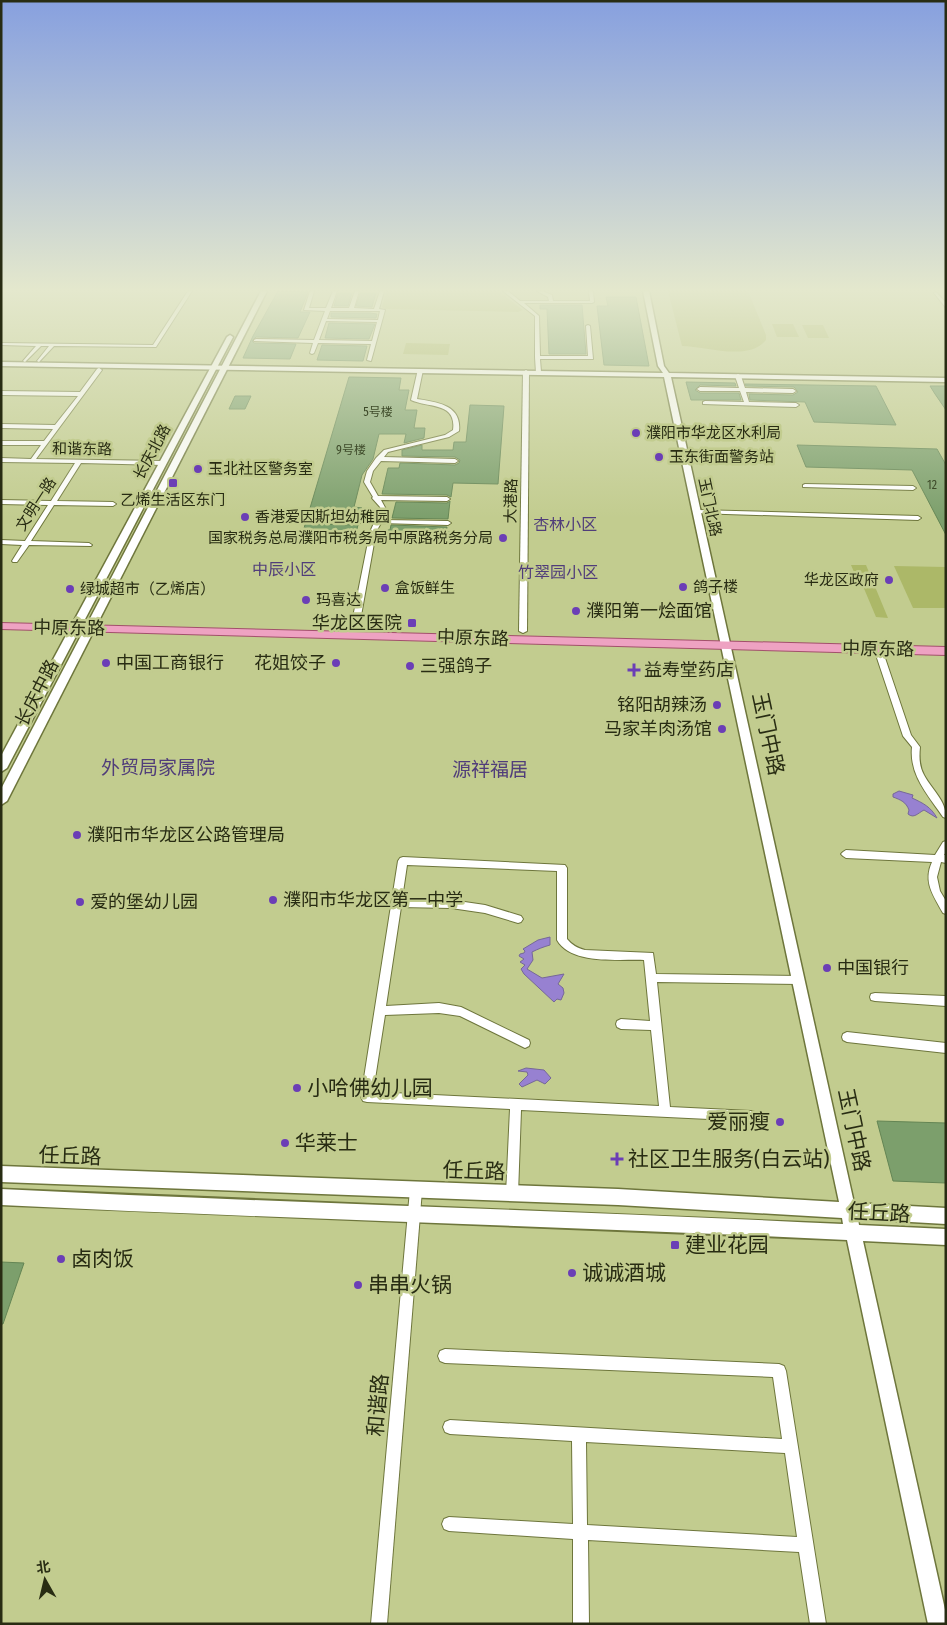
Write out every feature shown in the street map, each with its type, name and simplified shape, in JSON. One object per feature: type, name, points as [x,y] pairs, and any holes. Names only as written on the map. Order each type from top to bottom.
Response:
[{"type":"main road","name":"长庆北路","points":[[78,624],[163,463],[220,367]]},
{"type":"main road","name":"长庆北路","points":[[92,624],[220,367]]},
{"type":"main road","name":"中原东路","points":[[1,617],[78,624]]},
{"type":"main road","name":"长庆中路","points":[[1,768],[78,624]]},
{"type":"main road","name":"中原东路","points":[[92,624],[725,641],[946,642]]},
{"type":"main road","name":"中原东路","points":[[1,626],[92,624],[523,631],[946,651]]},
{"type":"main road","name":"长庆中路","points":[[1,801],[92,624]]},
{"type":"street","points":[[262,367],[538,371]]},
{"type":"street","points":[[273,367],[667,371],[946,378]]},
{"type":"street","points":[[538,367],[538,371]]},
{"type":"street","name":"玉门北路","points":[[662,367],[667,371],[725,641]]},
{"type":"street","points":[[32,461],[99,370]]},
{"type":"street","points":[[355,627],[373,532],[384,512],[370,489],[368,478],[378,459],[386,451],[395,447],[439,439],[456,431],[456,419],[450,410],[432,403],[414,400],[420,370]]},
{"type":"street","points":[[667,371],[738,376],[946,378]]},
{"type":"street","name":"大港路","points":[[523,631],[526,372]]},
{"type":"street","points":[[738,376],[747,404]]},
{"type":"street","points":[[700,389],[792,391]]},
{"type":"street","points":[[1,393],[81,394]]},
{"type":"street","points":[[705,403],[796,405]]},
{"type":"street","points":[[1,426],[57,427]]},
{"type":"street","points":[[1,442],[45,443]]},
{"type":"street","points":[[378,459],[456,460]]},
{"type":"street","name":"和谐东路","points":[[1,460],[163,463]]},
{"type":"street","name":"文明一路","points":[[15,560],[79,462]]},
{"type":"street","points":[[805,486],[913,488]]},
{"type":"street","points":[[375,498],[447,499]]},
{"type":"street","points":[[1,502],[113,504]]},
{"type":"street","points":[[697,512],[918,518]]},
{"type":"street","points":[[312,520],[448,523]]},
{"type":"street","points":[[1,542],[89,545]]},
{"type":"street","name":"玉门中路","points":[[725,641],[938,1624]]},
{"type":"street","points":[[878,649],[907,736],[916,747],[915,759],[919,774],[946,815]]},
{"type":"street","points":[[946,844],[941,859],[931,872],[932,882],[946,910]]},
{"type":"street","points":[[846,854],[941,859]]},
{"type":"street","points":[[665,1112],[649,956],[585,954],[575,952],[567,946],[562,940],[562,868],[403,861],[366,1097],[516,1104],[665,1112],[751,1116]]},
{"type":"street","points":[[396,903],[459,905],[485,909],[518,919]]},
{"type":"street","points":[[651,978],[799,980]]},
{"type":"street","points":[[875,997],[946,1001]]},
{"type":"street","points":[[380,1011],[439,1008],[461,1012],[525,1043]]},
{"type":"street","points":[[621,1024],[656,1026]]},
{"type":"street","points":[[847,1037],[946,1048]]},
{"type":"street","points":[[512,1194],[516,1104]]},
{"type":"street","name":"任丘路","points":[[1,1174],[618,1197],[946,1216]]},
{"type":"street","name":"和谐路","points":[[379,1624],[416,1190]]},
{"type":"street","name":"任丘路","points":[[1,1197],[946,1237]]},
{"type":"street","points":[[445,1356],[779,1371],[818,1624]]},
{"type":"street","points":[[450,1427],[791,1446]]},
{"type":"street","points":[[579,1434],[581,1624]]},
{"type":"street","points":[[449,1524],[806,1545]]},
{"type":"green space","points":[[851,565],[866,565],[888,618],[876,617],[857,572],[854,572]]},
{"type":"green space","points":[[894,566],[946,567],[946,608],[913,608]]},
{"type":"shaded area","points":[[899,791],[913,795],[912,798],[926,806],[937,818],[924,810],[914,816],[908,814],[909,810],[905,803],[893,797],[893,794]]},
{"type":"shaded area","points":[[550,937],[550,945],[532,952],[533,960],[527,969],[542,978],[564,974],[558,984],[563,988],[564,993],[561,1000],[557,999],[554,1002],[524,974],[521,969],[525,965],[520,962],[524,959],[519,956],[524,953],[523,949],[538,940]]},
{"type":"shaded area","points":[[526,1068],[544,1070],[551,1078],[545,1084],[537,1080],[522,1087],[519,1084],[528,1075],[527,1072],[518,1071]]},
{"type":"building","points":[[349,377],[401,378],[399,390],[409,390],[405,410],[417,410],[414,428],[425,428],[424,438],[404,443],[406,434],[379,434],[373,459],[362,475],[354,507],[362,508],[360,518],[313,516],[308,519],[313,524],[358,525],[355,536],[302,535]]},
{"type":"building","points":[[686,382],[735,383],[736,386],[700,385],[695,390],[700,393],[739,393],[741,400],[691,400]]},
{"type":"building","points":[[745,384],[876,386],[896,425],[814,422],[805,402],[750,400],[749,394],[793,395],[798,392],[794,387],[746,386]]},
{"type":"building","points":[[930,386],[946,386],[946,410],[935,394]]},
{"type":"building","points":[[235,396],[251,396],[245,409],[229,409]]},
{"type":"building","points":[[470,405],[504,406],[498,484],[453,483],[451,497],[447,495],[382,494],[388,468],[399,468],[400,463],[455,465],[459,463],[460,460],[455,457],[402,456],[402,450],[422,445],[422,450],[453,450],[454,442],[466,442]]},
{"type":"building","points":[[797,445],[937,449],[946,465],[946,535],[912,470],[806,467]]},
{"type":"building","points":[[450,501],[448,519],[392,518],[396,502],[447,503]]},
{"type":"building","points":[[391,525],[447,527],[446,532],[450,532],[449,541],[380,539],[382,530],[390,530]]},
{"type":"building","points":[[877,1121],[946,1123],[946,1183],[893,1181]]},
{"type":"building","points":[[1,1262],[24,1263],[3,1324],[1,1324]]},
{"type":"place","name":"濮阳市华龙区水利局","points":[[636,433]]},
{"type":"place","name":"玉东街面警务站","points":[[659,457]]},
{"type":"place","name":"玉北社区警务室","points":[[198,469]]},
{"type":"place","name":"乙烯生活区东门","points":[[173,483]]},
{"type":"place","name":"香港爱因斯坦幼稚园","points":[[245,517]]},
{"type":"place","name":"国家税务总局濮阳市税务局中原路税务分局","points":[[503,538]]},
{"type":"place","name":"华龙区政府","points":[[889,580]]},
{"type":"place","name":"鸽子楼","points":[[683,587]]},
{"type":"place","name":"盒饭鲜生","points":[[385,588]]},
{"type":"place","name":"绿城超市（乙烯店）","points":[[70,589]]},
{"type":"place","name":"玛喜达","points":[[306,600]]},
{"type":"place","name":"濮阳第一烩面馆","points":[[576,611]]},
{"type":"place","name":"华龙区医院","points":[[412,623]]},
{"type":"place","name":"中国工商银行","points":[[106,663]]},
{"type":"place","name":"花姐饺子","points":[[336,663]]},
{"type":"place","name":"三强鸽子","points":[[410,666]]},
{"type":"place","name":"益寿堂药店","points":[[634,670]]},
{"type":"place","name":"铭阳胡辣汤","points":[[717,705]]},
{"type":"place","name":"马家羊肉汤馆","points":[[722,729]]},
{"type":"place","name":"濮阳市华龙区公路管理局","points":[[77,835]]},
{"type":"place","name":"濮阳市华龙区第一中学","points":[[273,900]]},
{"type":"place","name":"爱的堡幼儿园","points":[[80,902]]},
{"type":"place","name":"中国银行","points":[[827,968]]},
{"type":"place","name":"小哈佛幼儿园","points":[[297,1088]]},
{"type":"place","name":"爱丽瘦","points":[[780,1122]]},
{"type":"place","name":"华莱士","points":[[285,1143]]},
{"type":"place","name":"社区卫生服务(白云站)","points":[[617,1159]]},
{"type":"place","name":"建业花园","points":[[675,1245]]},
{"type":"place","name":"卤肉饭","points":[[61,1259]]},
{"type":"place","name":"诚诚酒城","points":[[572,1273]]},
{"type":"place","name":"串串火锅","points":[[358,1285]]},
{"type":"district","name":"杏林小区","points":[[565,524]]},
{"type":"district","name":"中辰小区","points":[[284,569]]},
{"type":"district","name":"竹翠园小区","points":[[558,572]]},
{"type":"district","name":"外贸局家属院","points":[[158,767]]},
{"type":"district","name":"源祥福居","points":[[490,769]]}]
